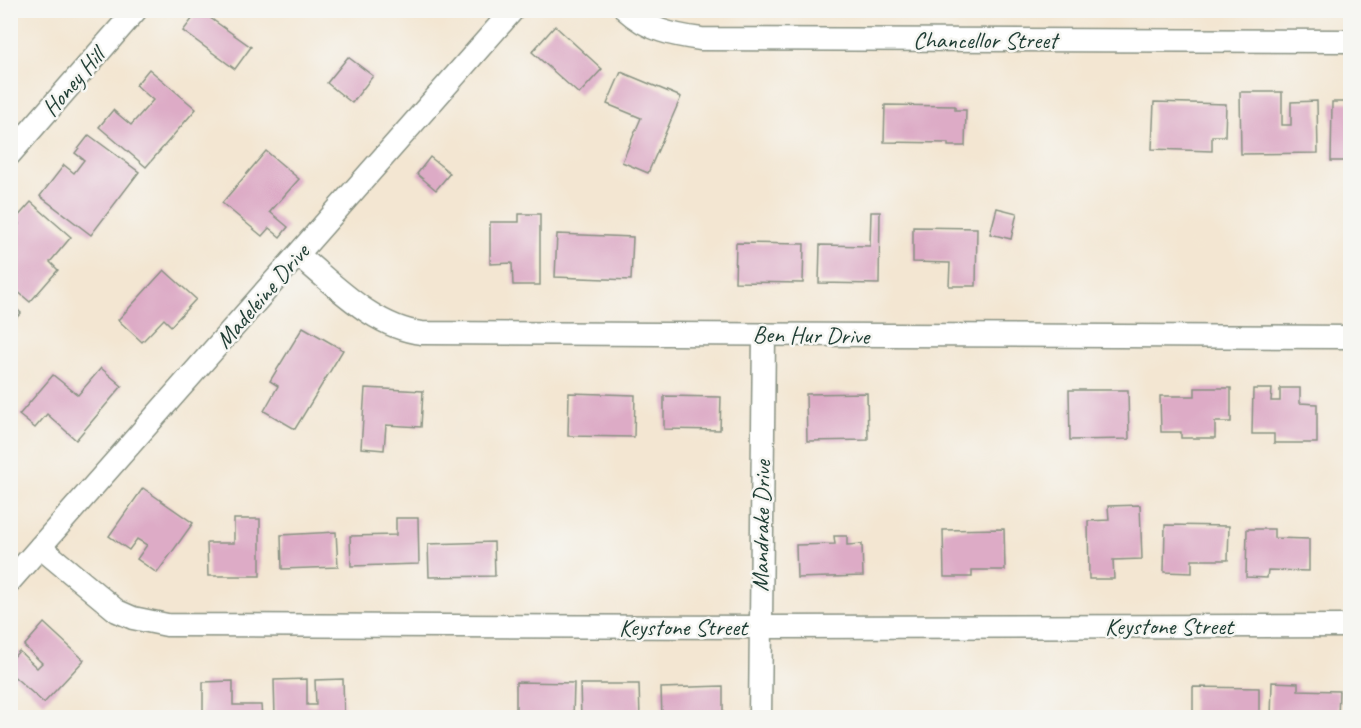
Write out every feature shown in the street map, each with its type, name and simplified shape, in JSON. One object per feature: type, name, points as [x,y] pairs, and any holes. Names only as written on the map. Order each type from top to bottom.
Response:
[{"type":"street","name":"Honey Hill","points":[[10,154],[136,10]]},
{"type":"street","name":"Madeleine Drive","points":[[10,580],[513,10]]},
{"type":"street","name":"Chancellor Street","points":[[626,10],[639,22],[670,35],[701,39],[1350,41]]},
{"type":"street","name":"Ben Hur Drive","points":[[298,255],[375,318],[406,332],[1350,337]]},
{"type":"street","name":"Mandrake Drive","points":[[760,717],[764,335]]},
{"type":"street","name":"Keystone Street","points":[[40,547],[117,611],[133,618],[167,625],[1350,626]]},
{"type":"building","points":[[199,10],[251,47],[235,69],[183,31]]},
{"type":"building","points":[[555,26],[602,69],[579,94],[532,52]]},
{"type":"building","points":[[348,57],[373,76],[352,103],[327,83]]},
{"type":"building","points":[[149,69],[196,109],[146,167],[99,127],[113,110],[131,125],[153,100],[136,85]]},
{"type":"building","points":[[621,72],[681,97],[648,173],[622,162],[641,118],[607,104]]},
{"type":"building","points":[[1240,92],[1282,92],[1282,125],[1291,125],[1291,102],[1317,101],[1318,153],[1241,154]]},
{"type":"building","points":[[1154,102],[1226,104],[1225,136],[1212,136],[1212,151],[1152,149]]},
{"type":"building","points":[[1332,102],[1350,102],[1350,161],[1331,161]]},
{"type":"building","points":[[885,105],[955,106],[955,110],[966,110],[965,146],[948,146],[948,143],[884,142]]},
{"type":"building","points":[[89,135],[139,172],[91,235],[40,196],[64,165],[74,173],[84,160],[75,153]]},
{"type":"building","points":[[266,151],[299,179],[270,212],[288,227],[280,237],[269,228],[262,236],[222,203]]},
{"type":"building","points":[[430,157],[450,173],[436,190],[417,174]]},
{"type":"building","points":[[31,202],[71,237],[50,262],[58,270],[30,302],[10,285],[10,234],[19,224],[15,220]]},
{"type":"building","points":[[997,208],[1017,213],[1011,239],[990,234]]},
{"type":"building","points":[[871,212],[880,212],[879,284],[819,283],[820,245],[870,246]]},
{"type":"building","points":[[519,214],[540,214],[540,285],[513,285],[512,263],[490,264],[490,222],[519,222]]},
{"type":"building","points":[[913,227],[977,228],[976,286],[949,286],[950,263],[913,262]]},
{"type":"building","points":[[557,234],[633,237],[631,280],[555,277]]},
{"type":"building","points":[[736,243],[804,244],[803,283],[735,282]]},
{"type":"building","points":[[164,270],[196,299],[171,326],[164,319],[142,342],[118,320]]},
{"type":"building","points":[[10,303],[21,313],[10,324]]},
{"type":"building","points":[[303,327],[343,350],[295,429],[264,411],[278,386],[270,381]]},
{"type":"building","points":[[101,368],[122,386],[76,440],[47,414],[35,428],[19,415],[53,375],[78,395]]},
{"type":"building","points":[[365,388],[423,391],[421,427],[386,425],[384,450],[361,448]]},
{"type":"building","points":[[1195,388],[1231,388],[1231,422],[1215,422],[1215,438],[1181,438],[1181,432],[1161,432],[1160,396],[1195,396]]},
{"type":"building","points":[[1280,388],[1300,388],[1300,403],[1317,404],[1317,443],[1274,443],[1274,434],[1252,434],[1253,389],[1272,389],[1271,401],[1280,401]]},
{"type":"building","points":[[1069,390],[1128,390],[1129,439],[1070,440]]},
{"type":"building","points":[[569,393],[635,395],[634,437],[568,436]]},
{"type":"building","points":[[867,393],[868,440],[807,441],[806,394]]},
{"type":"building","points":[[664,396],[721,397],[720,430],[664,429]]},
{"type":"building","points":[[143,488],[193,523],[157,573],[137,559],[147,545],[137,539],[129,550],[109,536]]},
{"type":"building","points":[[1140,505],[1142,559],[1113,560],[1114,579],[1089,579],[1088,521],[1109,520],[1108,506]]},
{"type":"building","points":[[396,518],[418,518],[419,564],[351,566],[350,536],[396,535]]},
{"type":"building","points":[[234,519],[260,519],[260,576],[208,576],[207,543],[234,543]]},
{"type":"building","points":[[1165,525],[1229,526],[1228,560],[1192,560],[1192,573],[1164,572]]},
{"type":"building","points":[[1004,529],[1005,570],[972,570],[972,577],[944,577],[943,530]]},
{"type":"building","points":[[1247,529],[1274,529],[1274,538],[1309,539],[1309,571],[1268,570],[1267,578],[1246,577]]},
{"type":"building","points":[[336,532],[338,567],[282,569],[281,535]]},
{"type":"building","points":[[834,536],[847,536],[847,545],[862,544],[863,576],[797,578],[796,545],[835,544]]},
{"type":"building","points":[[494,542],[495,576],[429,577],[428,544]]},
{"type":"building","points":[[44,623],[84,660],[44,703],[10,673],[10,661],[19,651],[37,668],[42,663],[24,646]]},
{"type":"building","points":[[307,679],[307,705],[316,705],[315,680],[343,679],[344,718],[275,718],[274,680]]},
{"type":"building","points":[[233,681],[233,705],[261,705],[262,718],[203,718],[203,682]]},
{"type":"building","points":[[516,682],[574,683],[573,718],[516,718]]},
{"type":"building","points":[[1272,682],[1298,683],[1298,690],[1339,691],[1338,718],[1271,718]]},
{"type":"building","points":[[580,684],[639,684],[640,718],[581,718]]},
{"type":"building","points":[[723,686],[723,718],[662,718],[661,688]]},
{"type":"building","points":[[1193,687],[1259,688],[1259,718],[1193,718]]}]
